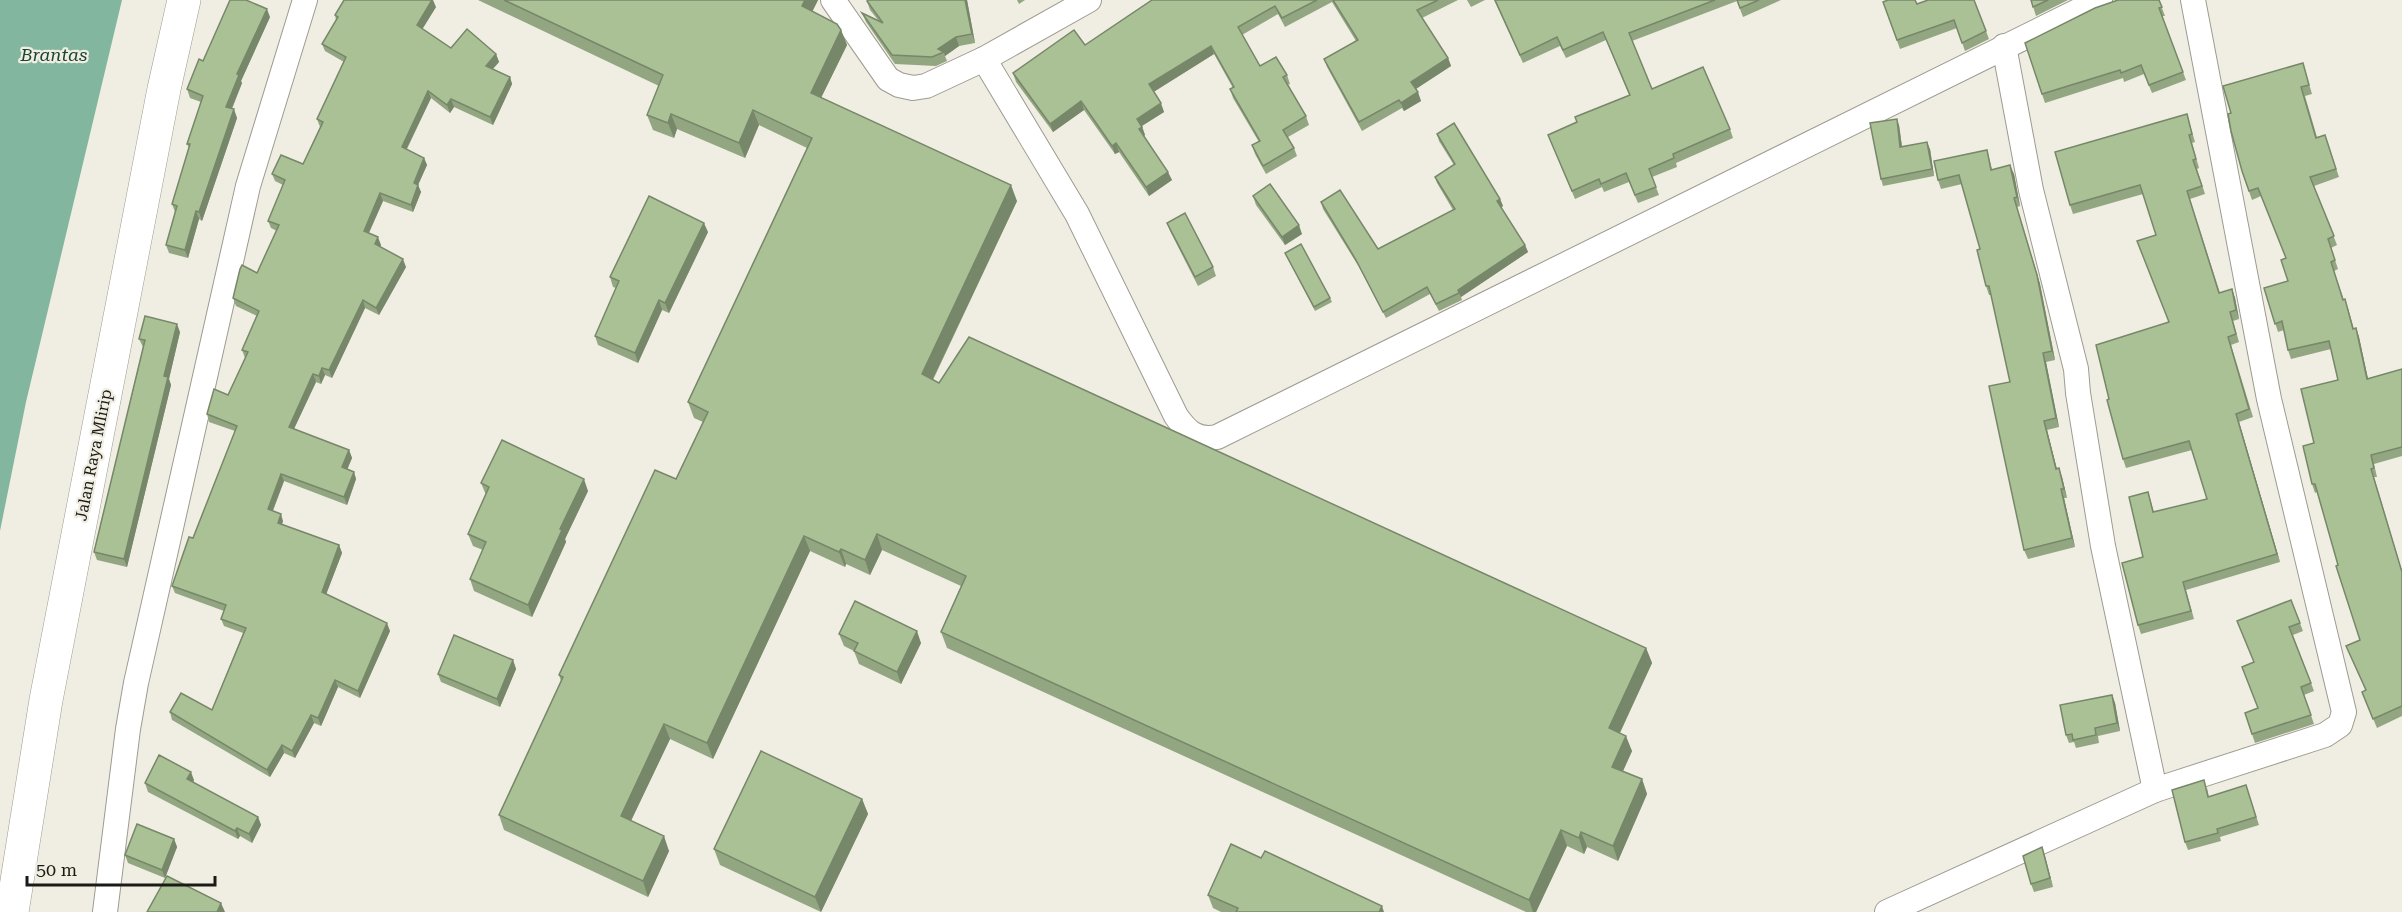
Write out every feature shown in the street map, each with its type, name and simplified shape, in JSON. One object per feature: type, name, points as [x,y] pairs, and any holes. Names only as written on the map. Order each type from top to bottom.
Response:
[{"type":"main road","name":"Jalan Raya Mlirip","points":[[12,912],[46,700],[164,89],[184,0]]},
{"type":"street","points":[[105,912],[136,683],[248,186],[305,0]]},
{"type":"street","points":[[833,0],[888,79],[899,85],[913,88],[926,86],[984,59],[1089,0]]},
{"type":"street","points":[[984,59],[1077,214],[1176,416],[1193,435],[1205,439],[1217,436],[2100,0]]},
{"type":"street","points":[[1887,912],[2156,790],[2325,735],[2340,725],[2344,712],[2269,399],[2193,0]]},
{"type":"street","points":[[2004,46],[2031,190],[2076,369],[2103,546],[2156,790]]},
{"type":"water","name":"Brantas","points":[[0,0],[122,0],[26,402],[0,531]]},
{"type":"building","points":[[230,0],[246,0],[267,9],[237,74],[239,75],[226,107],[234,109],[199,212],[196,211],[185,250],[166,245],[177,206],[172,204],[190,144],[187,144],[203,96],[187,89],[199,59],[203,61]]},
{"type":"building","points":[[344,0],[432,0],[417,25],[451,48],[467,29],[496,54],[486,66],[510,77],[490,117],[451,99],[447,105],[428,91],[402,147],[424,158],[414,183],[418,185],[411,205],[380,193],[364,231],[378,237],[375,244],[403,259],[376,308],[363,300],[329,370],[322,368],[319,376],[313,374],[289,427],[349,450],[342,467],[354,472],[344,497],[281,474],[268,509],[281,514],[278,523],[339,545],[322,592],[387,623],[358,691],[335,680],[318,718],[311,715],[292,751],[282,745],[267,770],[170,712],[181,693],[212,710],[246,628],[221,619],[226,605],[172,586],[189,537],[193,538],[237,426],[207,414],[214,389],[228,395],[248,352],[242,350],[259,311],[233,298],[240,269],[242,265],[257,273],[279,225],[268,221],[285,180],[272,174],[281,155],[303,164],[323,122],[317,119],[346,57],[322,44],[338,17],[335,15]]},
{"type":"building","points":[[504,0],[805,0],[802,6],[837,24],[841,30],[811,93],[1011,185],[922,374],[939,383],[969,337],[1646,648],[1609,728],[1626,736],[1612,767],[1642,779],[1613,846],[1581,832],[1579,838],[1561,830],[1529,900],[941,632],[966,576],[877,534],[865,560],[841,549],[839,552],[804,536],[707,743],[664,724],[621,816],[664,836],[643,881],[499,815],[563,677],[559,675],[655,470],[676,479],[708,412],[688,402],[812,138],[753,110],[739,143],[671,114],[668,123],[647,115],[663,75]]},
{"type":"building","points":[[868,0],[965,0],[972,34],[956,37],[938,49],[944,52],[932,57],[892,55],[862,13],[883,23]]},
{"type":"building","points":[[1152,0],[1317,0],[1282,18],[1275,6],[1238,27],[1260,66],[1276,57],[1287,75],[1283,77],[1306,116],[1283,130],[1294,148],[1263,166],[1252,145],[1260,141],[1230,89],[1234,87],[1211,46],[1149,84],[1161,103],[1137,119],[1142,127],[1139,129],[1168,172],[1146,187],[1116,143],[1112,146],[1081,101],[1050,124],[1013,73],[1074,30],[1085,45]]},
{"type":"building","points":[[1333,0],[1438,0],[1417,10],[1448,58],[1411,82],[1418,92],[1401,103],[1399,100],[1359,122],[1324,59],[1358,40]]},
{"type":"building","points":[[1495,0],[1715,0],[1629,33],[1652,89],[1703,67],[1730,129],[1673,154],[1674,158],[1649,169],[1656,187],[1635,195],[1626,173],[1601,184],[1599,179],[1572,191],[1548,135],[1577,122],[1575,117],[1630,95],[1603,32],[1563,50],[1557,37],[1520,55]]},
{"type":"building","points":[[1737,0],[1759,0],[1740,8]]},
{"type":"building","points":[[1915,0],[1917,4],[1928,0],[1974,0],[1986,31],[1962,43],[1954,20],[1897,40],[1883,2]]},
{"type":"building","points":[[2031,0],[2048,0],[2033,7]]},
{"type":"building","points":[[2118,0],[2159,0],[2162,7],[2159,8],[2183,72],[2149,85],[2141,65],[2121,73],[2120,70],[2042,94],[2025,43],[2095,8]]},
{"type":"building","points":[[2303,63],[2309,85],[2301,87],[2316,138],[2325,135],[2336,169],[2310,177],[2334,236],[2328,239],[2335,260],[2331,262],[2353,329],[2356,328],[2367,379],[2402,369],[2402,447],[2371,455],[2374,468],[2371,469],[2402,572],[2402,706],[2373,719],[2362,692],[2366,690],[2346,646],[2360,640],[2336,566],[2338,565],[2315,484],[2312,484],[2303,446],[2314,443],[2301,389],[2338,380],[2329,341],[2288,350],[2282,321],[2275,324],[2264,288],[2288,281],[2281,260],[2286,258],[2258,188],[2249,191],[2231,131],[2228,114],[2231,113],[2223,86]]},
{"type":"building","points":[[2187,114],[2192,134],[2189,135],[2196,159],[2193,160],[2202,186],[2187,191],[2219,293],[2232,289],[2236,310],[2230,312],[2236,334],[2228,337],[2249,409],[2236,414],[2277,554],[2183,582],[2191,611],[2138,625],[2122,563],[2143,557],[2129,497],[2148,492],[2153,512],[2207,499],[2189,441],[2123,459],[2107,400],[2109,399],[2096,345],[2169,322],[2137,241],[2156,235],[2140,185],[2070,205],[2055,152]]},
{"type":"building","points":[[1897,119],[1900,147],[1927,142],[1932,169],[1881,179],[1870,123]]},
{"type":"building","points":[[1454,123],[1500,199],[1497,201],[1525,245],[1458,290],[1459,293],[1436,304],[1427,287],[1383,312],[1356,260],[1321,202],[1340,190],[1378,249],[1455,209],[1435,177],[1455,164],[1437,134]]},
{"type":"building","points":[[1987,150],[1991,170],[2010,165],[2017,197],[2014,198],[2037,275],[2052,351],[2043,353],[2056,418],[2044,421],[2056,469],[2059,468],[2064,489],[2061,489],[2072,538],[2024,550],[1989,386],[2010,382],[1989,286],[1986,286],[1977,250],[1980,249],[1959,175],[1938,180],[1934,161]]},
{"type":"building","points":[[1270,184],[1299,225],[1282,237],[1253,196]]},
{"type":"building","points":[[649,196],[704,223],[665,303],[659,300],[635,353],[595,336],[619,281],[610,277]]},
{"type":"building","points":[[1185,213],[1213,267],[1195,277],[1167,223]]},
{"type":"building","points":[[1301,244],[1330,298],[1314,307],[1285,253]]},
{"type":"building","points":[[145,316],[177,324],[164,376],[168,377],[124,559],[94,552],[145,340],[139,339]]},
{"type":"building","points":[[502,440],[584,479],[528,605],[470,579],[486,542],[468,534],[489,487],[481,483]]},
{"type":"building","points":[[2291,600],[2300,623],[2289,627],[2311,683],[2301,687],[2311,715],[2252,734],[2245,713],[2258,708],[2242,667],[2254,662],[2237,621]]},
{"type":"building","points":[[855,601],[917,631],[897,672],[854,651],[858,643],[839,634]]},
{"type":"building","points":[[454,635],[513,660],[497,699],[438,674]]},
{"type":"building","points":[[2112,695],[2117,723],[2095,728],[2096,735],[2073,740],[2072,734],[2066,735],[2060,705]]},
{"type":"building","points":[[761,751],[862,799],[815,897],[714,849]]},
{"type":"building","points":[[159,755],[191,772],[187,779],[258,817],[249,834],[237,828],[235,831],[145,783]]},
{"type":"building","points":[[2204,780],[2208,797],[2246,785],[2256,817],[2217,829],[2218,833],[2185,842],[2172,790]]},
{"type":"building","points":[[137,824],[174,839],[162,870],[125,855]]},
{"type":"building","points":[[1231,844],[1261,858],[1265,851],[1382,906],[1379,912],[1236,912],[1238,908],[1208,895]]},
{"type":"building","points":[[2042,847],[2050,878],[2031,884],[2023,856]]},
{"type":"building","points":[[167,876],[221,903],[217,912],[147,912]]}]
